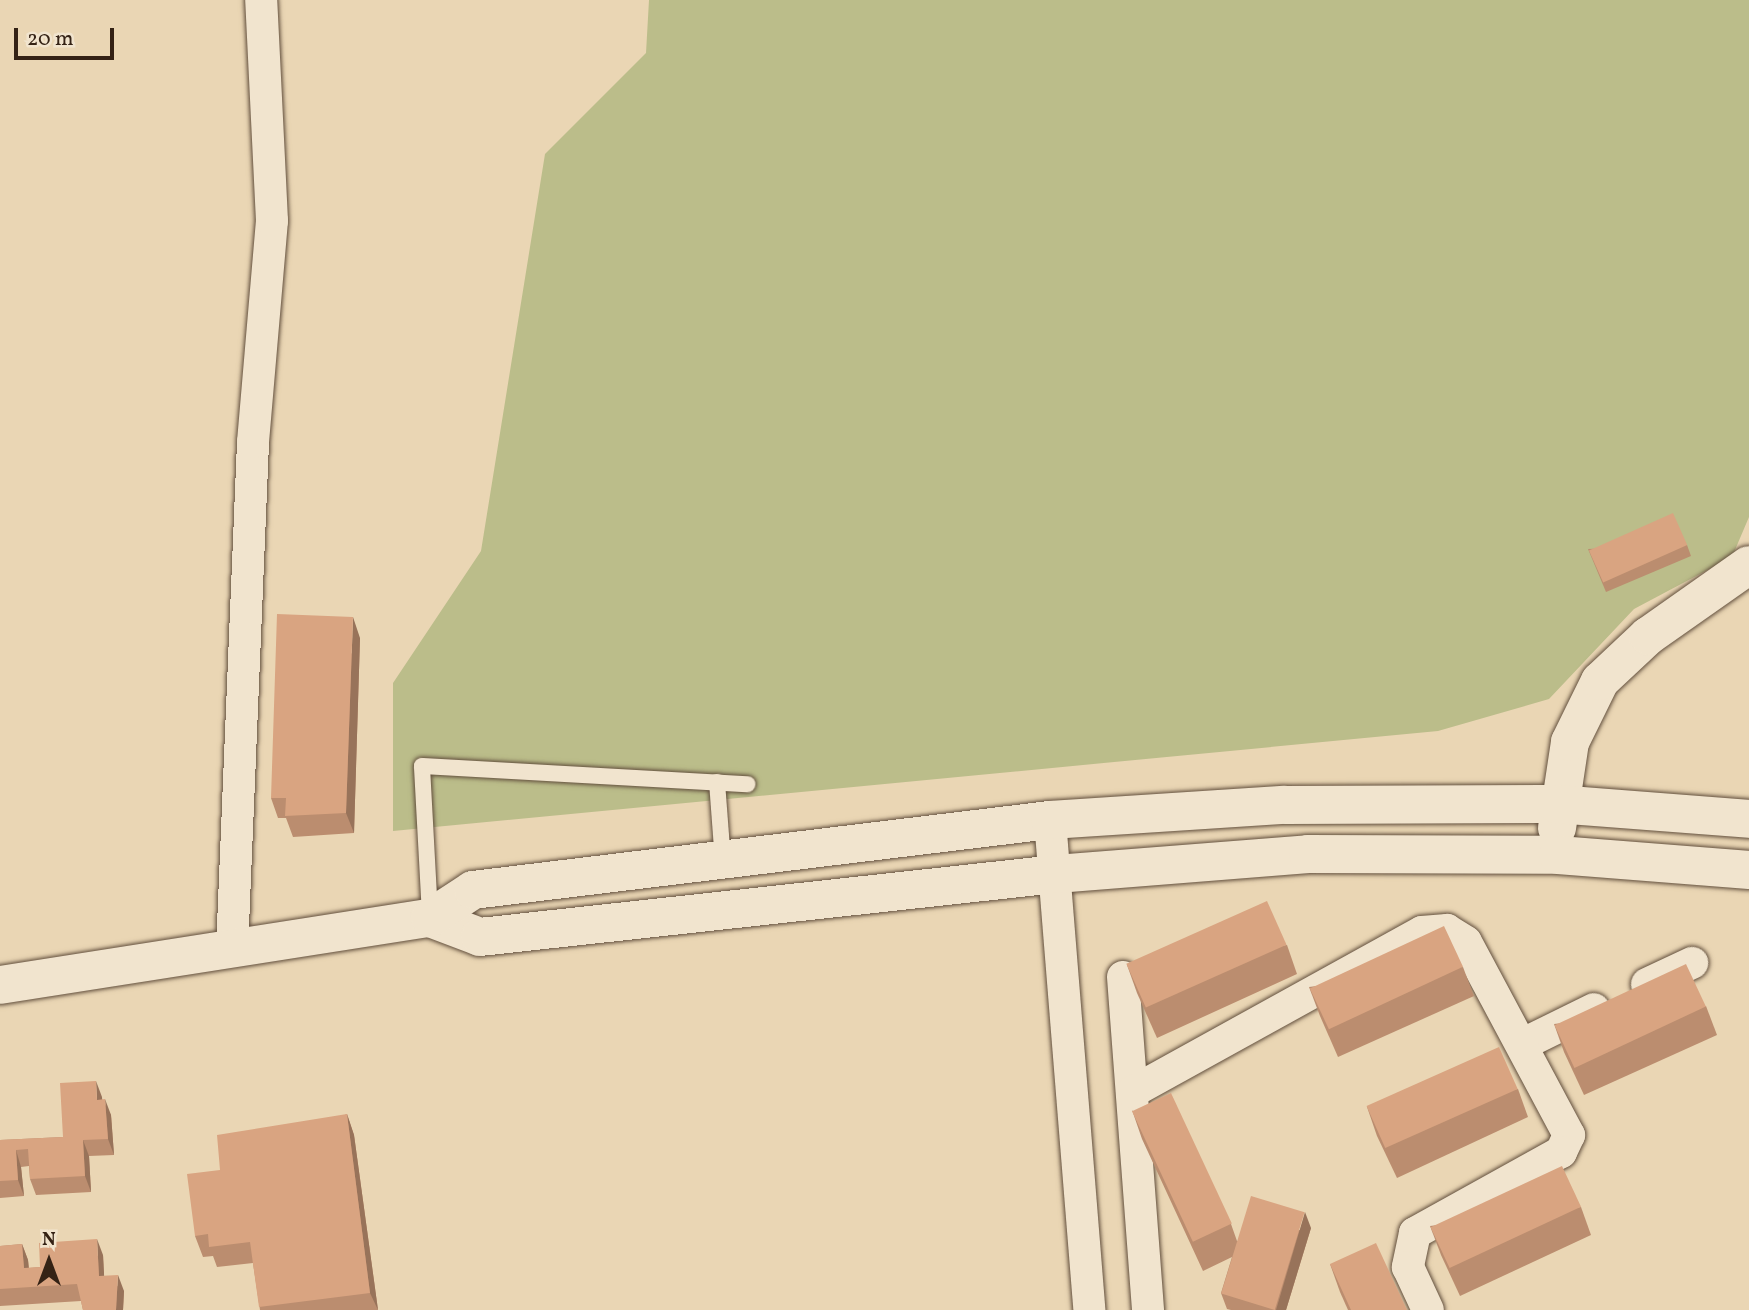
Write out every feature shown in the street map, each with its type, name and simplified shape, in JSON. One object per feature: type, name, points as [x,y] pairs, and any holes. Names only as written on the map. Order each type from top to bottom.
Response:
[{"type":"main road","points":[[1558,855],[1556,804],[1570,742],[1600,681],[1648,636],[1749,565]]},
{"type":"main road","points":[[0,985],[430,918],[473,890],[1051,820],[1285,805],[1556,804],[1749,819]]},
{"type":"main road","points":[[430,918],[480,937],[1056,874],[1308,854],[1558,855],[1749,870]]},
{"type":"street","points":[[232,950],[253,442],[272,221],[261,0]]},
{"type":"street","points":[[1051,820],[1089,1310]]},
{"type":"street","points":[[1132,1092],[1422,932],[1447,930],[1466,942],[1523,1044],[1569,1135],[1561,1152],[1415,1233],[1408,1267],[1428,1310]]},
{"type":"street","points":[[1523,1044],[1692,963]]},
{"type":"street","points":[[1123,977],[1148,1310]]},
{"type":"lane","points":[[430,918],[422,766],[748,784]]},
{"type":"lane","points":[[717,782],[723,861]]},
{"type":"green space","points":[[649,0],[1749,0],[1749,517],[1732,557],[1634,609],[1549,699],[1438,731],[393,831],[393,683],[481,551],[545,154],[646,53]]},
{"type":"building","points":[[1673,513],[1687,545],[1603,582],[1589,550]]},
{"type":"building","points":[[277,614],[353,617],[346,813],[285,816],[286,798],[271,798]]},
{"type":"building","points":[[1267,901],[1287,945],[1146,1007],[1126,964]]},
{"type":"building","points":[[1444,926],[1463,967],[1329,1029],[1310,989]]},
{"type":"building","points":[[1686,964],[1706,1007],[1574,1068],[1555,1025]]},
{"type":"building","points":[[1499,1047],[1518,1089],[1385,1148],[1367,1106]]},
{"type":"building","points":[[96,1081],[97,1100],[105,1099],[108,1139],[83,1140],[85,1176],[30,1179],[28,1149],[16,1150],[18,1180],[0,1181],[0,1140],[63,1137],[60,1083]]},
{"type":"building","points":[[1171,1093],[1232,1224],[1193,1242],[1132,1111]]},
{"type":"building","points":[[347,1114],[370,1293],[259,1307],[250,1242],[209,1247],[208,1234],[195,1236],[187,1174],[220,1170],[217,1135]]},
{"type":"building","points":[[1562,1166],[1581,1207],[1450,1268],[1431,1227]]},
{"type":"building","points":[[1251,1196],[1305,1212],[1275,1310],[1221,1294]]},
{"type":"building","points":[[97,1239],[99,1276],[118,1275],[116,1310],[83,1310],[77,1284],[0,1289],[0,1246],[22,1244],[24,1268],[40,1267],[39,1243]]},
{"type":"building","points":[[1376,1243],[1407,1310],[1351,1310],[1330,1264]]}]
